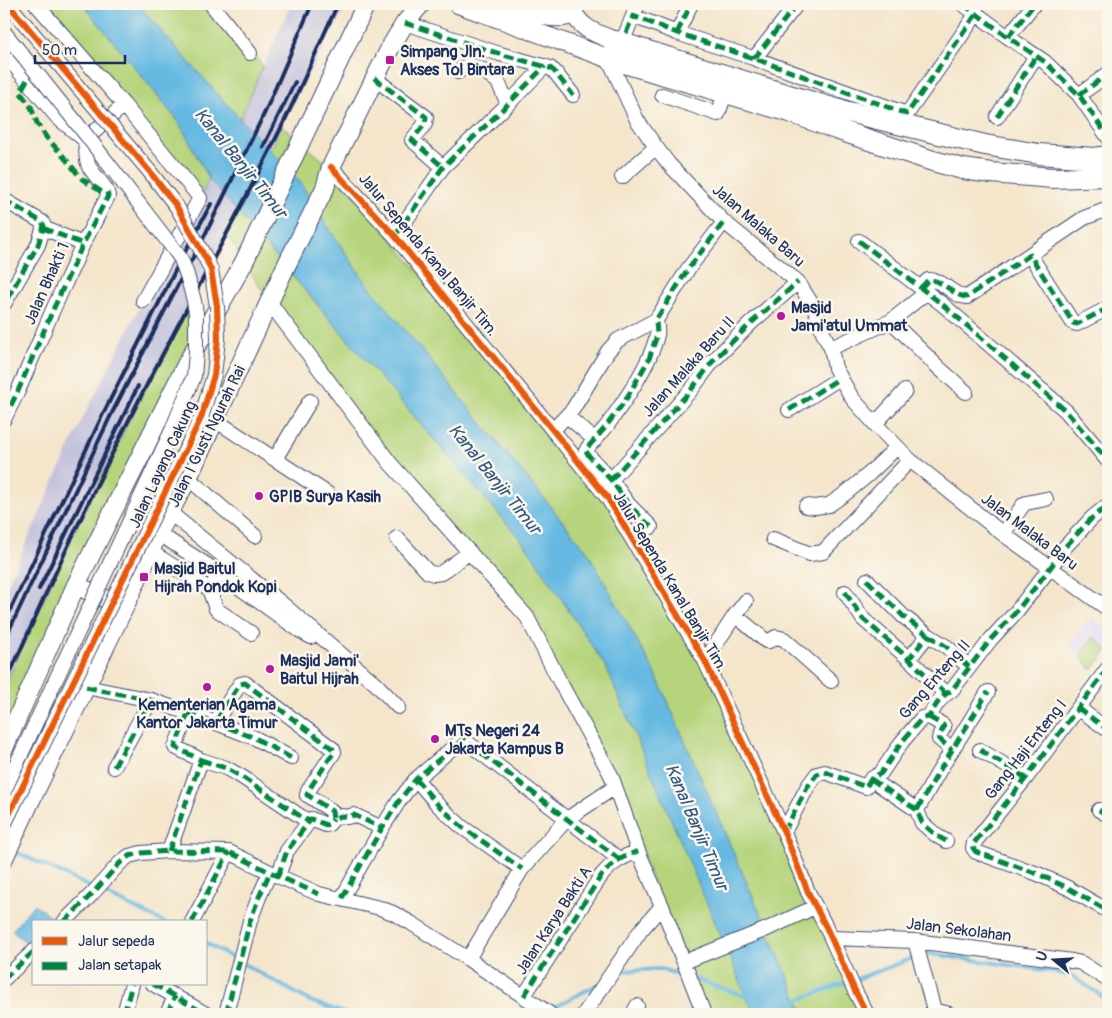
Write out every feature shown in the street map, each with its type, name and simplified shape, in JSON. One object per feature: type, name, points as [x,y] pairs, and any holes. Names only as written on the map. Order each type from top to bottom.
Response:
[{"type":"highway","points":[[617,44],[725,94],[790,112],[933,162],[991,173],[1053,178],[1108,176]]},
{"type":"highway","points":[[617,44],[840,110],[985,145],[1039,154],[1094,158],[1108,156]]},
{"type":"main road","points":[[4,748],[76,584],[187,363],[243,264],[366,4]]},
{"type":"main road","name":"Jalan I Gusti Ngurah Rai","points":[[4,858],[159,532],[216,420],[285,268],[325,188],[331,167],[374,78],[391,46],[412,14],[427,4]]},
{"type":"main road","points":[[458,4],[617,44]]},
{"type":"main road","points":[[504,4],[558,18],[570,15],[572,7]]},
{"type":"main road","points":[[572,7],[579,22],[586,28],[617,44]]},
{"type":"main road","points":[[76,584],[124,608]]},
{"type":"street","name":"Jalan Layang Cakung","points":[[4,825],[201,418],[214,375],[218,339],[217,306],[211,270],[176,207],[150,172],[8,4]]},
{"type":"street","points":[[36,4],[124,105],[200,198],[143,301]]},
{"type":"street","points":[[211,4],[250,53]]},
{"type":"street","points":[[677,33],[691,4]]},
{"type":"street","points":[[753,58],[797,4]]},
{"type":"street","points":[[963,4],[1045,62],[1079,95],[1108,137]]},
{"type":"street","points":[[1008,37],[1034,4]]},
{"type":"street","points":[[617,44],[635,10],[677,33],[753,58],[908,114],[977,13]]},
{"type":"street","points":[[412,14],[500,54],[545,66],[554,71],[573,95]]},
{"type":"street","name":"Jalan Layang Cakung","points":[[4,32],[87,136],[181,260],[194,301],[196,352],[194,376],[172,430],[4,791]]},
{"type":"street","name":"Jalan Malaka Baru","points":[[617,44],[612,66],[637,120],[668,163],[724,222],[798,282],[815,309],[824,335],[831,348],[835,368],[840,378],[852,398],[874,424],[910,460],[1002,534],[1108,609]]},
{"type":"street","points":[[4,52],[57,117],[85,140],[124,105]]},
{"type":"street","points":[[997,117],[1036,56]]},
{"type":"street","points":[[458,72],[468,65],[482,70],[498,82],[508,104]]},
{"type":"street","points":[[395,236],[443,167],[545,66]]},
{"type":"street","points":[[1079,95],[1108,74]]},
{"type":"street","points":[[374,78],[426,117],[426,124],[412,140],[443,167]]},
{"type":"street","points":[[662,94],[718,114],[725,94]]},
{"type":"street","name":"Jalan Bhakti 1","points":[[4,419],[83,244],[108,196],[106,189],[89,167],[85,140]]},
{"type":"street","points":[[622,177],[656,147]]},
{"type":"street","name":"Jalur Sependa Kanal Banjir Tim.","points":[[331,167],[395,236],[607,498],[705,661],[784,832],[808,892],[810,909],[831,938],[867,1014]]},
{"type":"street","points":[[4,200],[44,224],[38,245],[4,304]]},
{"type":"street","points":[[831,348],[891,321],[924,290],[928,280],[934,280],[962,297],[967,297],[1084,218],[1108,209]]},
{"type":"street","points":[[553,430],[573,409],[608,351],[618,340],[656,320],[688,269],[724,222]]},
{"type":"street","points":[[43,228],[83,244]]},
{"type":"street","points":[[859,241],[942,304],[1066,411],[1108,461]]},
{"type":"street","points":[[1030,255],[1073,323],[1077,324],[1108,308]]},
{"type":"street","name":"Jalan Malaka Baru II","points":[[611,480],[690,390],[712,361],[798,282]]},
{"type":"street","points":[[272,299],[390,463],[527,617],[611,775],[638,851],[662,906],[690,960],[695,990],[704,1014]]},
{"type":"street","points":[[651,527],[629,505],[586,451],[625,401],[649,359],[657,335],[656,320]]},
{"type":"street","points":[[891,321],[966,392]]},
{"type":"street","points":[[789,410],[840,378]]},
{"type":"street","points":[[874,424],[905,391]]},
{"type":"street","points":[[275,459],[310,401]]},
{"type":"street","points":[[567,416],[595,440]]},
{"type":"street","points":[[216,420],[328,494]]},
{"type":"street","points":[[806,506],[829,505],[869,474],[897,447]]},
{"type":"street","points":[[773,539],[810,554],[823,552],[910,460]]},
{"type":"street","points":[[188,478],[255,536]]},
{"type":"street","points":[[1002,534],[1023,505],[1046,499]]},
{"type":"street","name":"Gang Enteng II","points":[[871,779],[880,774],[903,740],[922,718],[929,716],[945,693],[952,690],[991,639],[1016,612],[1065,547],[1092,518],[1108,505]]},
{"type":"street","points":[[169,512],[330,644],[376,684],[398,707]]},
{"type":"street","points":[[159,532],[308,636],[330,644]]},
{"type":"street","points":[[397,538],[428,572],[434,574],[441,573],[470,552]]},
{"type":"street","points":[[151,552],[209,589],[216,609],[251,633]]},
{"type":"street","points":[[209,589],[219,573]]},
{"type":"street","points":[[867,580],[904,617],[946,647],[969,667]]},
{"type":"street","points":[[845,592],[863,619],[945,693]]},
{"type":"street","points":[[705,661],[746,601]]},
{"type":"street","points":[[735,615],[766,641],[776,637],[784,639],[831,681]]},
{"type":"street","points":[[909,659],[928,635]]},
{"type":"street","name":"Gang Haji Enteng I","points":[[1108,668],[1026,778],[974,843],[973,848],[976,852],[1038,874],[1068,888],[1108,911]]},
{"type":"street","points":[[214,722],[240,684],[245,683],[331,746],[334,752],[307,793],[332,811],[333,819]]},
{"type":"street","points":[[86,687],[151,700],[255,738],[291,758]]},
{"type":"street","points":[[917,810],[988,692]]},
{"type":"street","points":[[114,767],[151,700]]},
{"type":"street","points":[[1078,708],[1108,730]]},
{"type":"street","points":[[188,714],[175,747],[201,760],[226,768],[263,790],[306,820],[311,818],[326,826],[333,819],[354,815],[382,828]]},
{"type":"street","points":[[929,716],[943,724],[944,727],[939,739],[952,750]]},
{"type":"street","points":[[342,898],[399,801],[416,779],[462,739],[619,859]]},
{"type":"street","points":[[980,750],[1026,778]]},
{"type":"street","points":[[169,851],[201,760]]},
{"type":"street","points":[[784,832],[808,786],[817,774],[825,772],[866,787],[871,779],[917,810],[922,823],[946,841]]},
{"type":"street","points":[[416,779],[438,805],[462,827],[522,869]]},
{"type":"street","points":[[468,959],[522,869],[567,819],[615,787]]},
{"type":"street","points":[[226,1014],[254,908],[287,851],[311,818]]},
{"type":"street","points":[[66,920],[128,856],[169,851],[230,852],[319,894],[342,898],[393,913],[468,959],[550,1014]]},
{"type":"street","name":"Jalan Karya Bakti A","points":[[524,996],[609,867],[619,859],[638,851]]},
{"type":"street","points":[[193,920],[230,852]]},
{"type":"street","points":[[584,1014],[641,930],[662,906]]},
{"type":"street","points":[[690,960],[767,929],[810,909]]},
{"type":"street","name":"Jalan Sekolahan","points":[[831,938],[918,952],[1072,961],[1081,963],[1108,980]]},
{"type":"street","points":[[918,952],[934,1010],[949,1014]]},
{"type":"street","points":[[4,979],[32,953]]},
{"type":"street","points":[[124,1014],[131,986]]},
{"type":"street","points":[[165,989],[167,1014]]},
{"type":"street","points":[[165,989],[206,1014]]},
{"type":"shaded area","points":[[291,4],[348,4],[296,96],[130,419],[59,564],[4,687],[4,592],[82,420],[240,119]]},
{"type":"shaded area","points":[[1091,616],[1108,631],[1108,652],[1091,672],[1080,656],[1068,645]]},
{"type":"green space","points":[[36,4],[83,4],[179,122],[209,179],[200,198]]},
{"type":"green space","points":[[137,4],[211,4],[263,66],[240,119]]},
{"type":"green space","points":[[282,126],[331,167],[591,478],[705,661],[867,1014],[804,1014],[655,673],[587,551],[367,284],[315,208],[270,151]]},
{"type":"green space","points":[[237,212],[528,548],[606,667],[755,1014],[705,1014],[611,776],[527,617],[390,463],[270,303],[226,233]]},
{"type":"green space","points":[[193,296],[196,348],[4,748],[4,689],[68,545]]},
{"type":"green space","points":[[1094,637],[1108,650],[1092,670],[1081,655]]},
{"type":"water","name":"Kanal Banjir Timur","points":[[83,4],[137,4],[240,119],[301,183],[315,208],[367,284],[587,551],[655,673],[804,1014],[754,1014],[606,667],[528,548],[209,179],[179,122]]},
{"type":"water","points":[[34,904],[50,916],[47,920],[32,920],[32,939],[28,944],[12,931]]},
{"type":"waterway","points":[[12,850],[160,920]]},
{"type":"waterway","points":[[208,944],[310,1001],[347,1014]]},
{"type":"waterway","points":[[922,955],[925,953],[1051,971],[1072,976],[1108,1000]]},
{"type":"waterway","points":[[854,980],[916,957]]},
{"type":"waterway","points":[[616,974],[622,971],[660,969],[685,976]]},
{"type":"waterway","points":[[694,979],[751,998]]},
{"type":"waterway","points":[[795,1001],[848,982]]},
{"type":"waterway","points":[[550,1009],[597,985]]},
{"type":"railway","points":[[4,641],[110,417],[199,247],[265,112],[312,4]]},
{"type":"railway","points":[[4,687],[104,471],[139,400],[265,160],[297,96],[338,4]]},
{"type":"railway","points":[[263,147],[295,82]]},
{"type":"railway","points":[[4,623],[103,414],[181,259],[211,204]]},
{"type":"railway","points":[[39,589],[138,386]]},
{"type":"marked path","points":[[677,33],[691,4]]},
{"type":"marked path","points":[[753,58],[797,4]]},
{"type":"marked path","points":[[963,4],[1045,62],[1079,95],[1108,137]]},
{"type":"marked path","points":[[1008,37],[1034,4]]},
{"type":"marked path","points":[[626,33],[633,16],[907,114],[977,13]]},
{"type":"marked path","points":[[405,23],[550,68],[573,95]]},
{"type":"marked path","points":[[997,117],[1036,56]]},
{"type":"marked path","points":[[395,236],[443,167],[545,66]]},
{"type":"marked path","points":[[1079,95],[1108,74]]},
{"type":"marked path","points":[[374,78],[426,117],[425,124],[412,140],[443,167]]},
{"type":"marked path","points":[[27,80],[20,92],[31,107],[37,123],[46,137],[82,179],[108,196]]},
{"type":"marked path","points":[[4,419],[83,244],[108,196],[106,189]]},
{"type":"marked path","points":[[4,200],[42,222],[44,226],[38,245],[4,304]]},
{"type":"marked path","points":[[651,527],[629,505],[586,451],[625,401],[649,359],[657,335],[656,320],[688,269],[724,222]]},
{"type":"marked path","points":[[43,228],[83,244]]},
{"type":"marked path","points":[[859,241],[942,304],[1066,411],[1108,461]]},
{"type":"marked path","points":[[921,288],[928,280],[934,280],[957,294],[967,297],[1030,255],[1073,323],[1077,324],[1108,308]]},
{"type":"marked path","points":[[611,480],[691,390],[713,361],[751,323],[798,282]]},
{"type":"marked path","points":[[789,410],[840,378]]},
{"type":"marked path","points":[[784,832],[808,786],[817,774],[825,772],[866,787],[871,779],[881,773],[901,743],[922,718],[929,717],[941,698],[952,690],[991,639],[1016,612],[1065,547],[1092,518],[1108,505]]},
{"type":"marked path","points":[[867,580],[904,617],[928,635],[909,659]]},
{"type":"marked path","points":[[845,592],[863,619],[945,693]]},
{"type":"marked path","points":[[928,635],[947,647],[969,667]]},
{"type":"marked path","points":[[1108,668],[1026,778],[974,843],[973,848],[976,852],[1038,874],[1068,888],[1108,911]]},
{"type":"marked path","points":[[86,687],[151,700],[214,722],[240,684],[245,683],[333,749],[334,752],[307,795],[332,811],[333,819],[354,815],[382,828]]},
{"type":"marked path","points":[[917,810],[988,692]]},
{"type":"marked path","points":[[114,767],[151,700]]},
{"type":"marked path","points":[[1078,708],[1108,730]]},
{"type":"marked path","points":[[169,851],[201,760],[175,747],[188,713]]},
{"type":"marked path","points":[[929,717],[943,725],[944,727],[939,739],[952,750]]},
{"type":"marked path","points":[[214,722],[255,738],[291,758]]},
{"type":"marked path","points":[[342,898],[399,801],[416,779],[463,739],[619,859]]},
{"type":"marked path","points":[[980,750],[1026,778]]},
{"type":"marked path","points":[[201,760],[226,768],[242,777],[306,820],[311,819],[326,825],[333,819]]},
{"type":"marked path","points":[[416,779],[438,805],[462,827],[522,869]]},
{"type":"marked path","points":[[871,779],[917,810],[922,823],[946,841]]},
{"type":"marked path","points":[[1099,810],[1108,815]]},
{"type":"marked path","points":[[278,876],[287,851],[311,819]]},
{"type":"marked path","points":[[66,920],[120,863],[129,856],[141,853],[169,851],[229,852],[319,894]]},
{"type":"marked path","points":[[524,996],[601,876],[618,860],[638,851]]},
{"type":"marked path","points":[[193,920],[229,852]]},
{"type":"marked path","points":[[226,1014],[250,921],[270,872]]},
{"type":"marked path","points":[[4,979],[32,953]]},
{"type":"marked path","points":[[124,1014],[131,986]]},
{"type":"marked path","points":[[157,986],[206,1014]]},
{"type":"marked path","points":[[167,1014],[175,996]]},
{"type":"cycle path","points":[[4,825],[201,418],[214,375],[218,339],[217,306],[211,270],[177,207],[150,172],[8,4]]},
{"type":"cycle path","points":[[331,167],[395,236],[607,497],[705,661],[784,832],[808,892],[867,1014]]},
{"type":"place","name":"Simpang Jln. Akses Tol Bintara","points":[[390,60]]},
{"type":"place","name":"Masjid Jami'atul Ummat","points":[[781,316]]},
{"type":"place","name":"GPIB Surya Kasih","points":[[259,496]]},
{"type":"place","name":"Masjid Baitul Hijrah Pondok Kopi","points":[[144,577]]},
{"type":"place","name":"Masjid Jami' Baitul Hijrah","points":[[270,669]]},
{"type":"place","name":"Kementerian Agama Kantor Jakarta Timur","points":[[207,687]]},
{"type":"place","name":"MTs Negeri 24 Jakarta Kampus B","points":[[435,739]]}]
